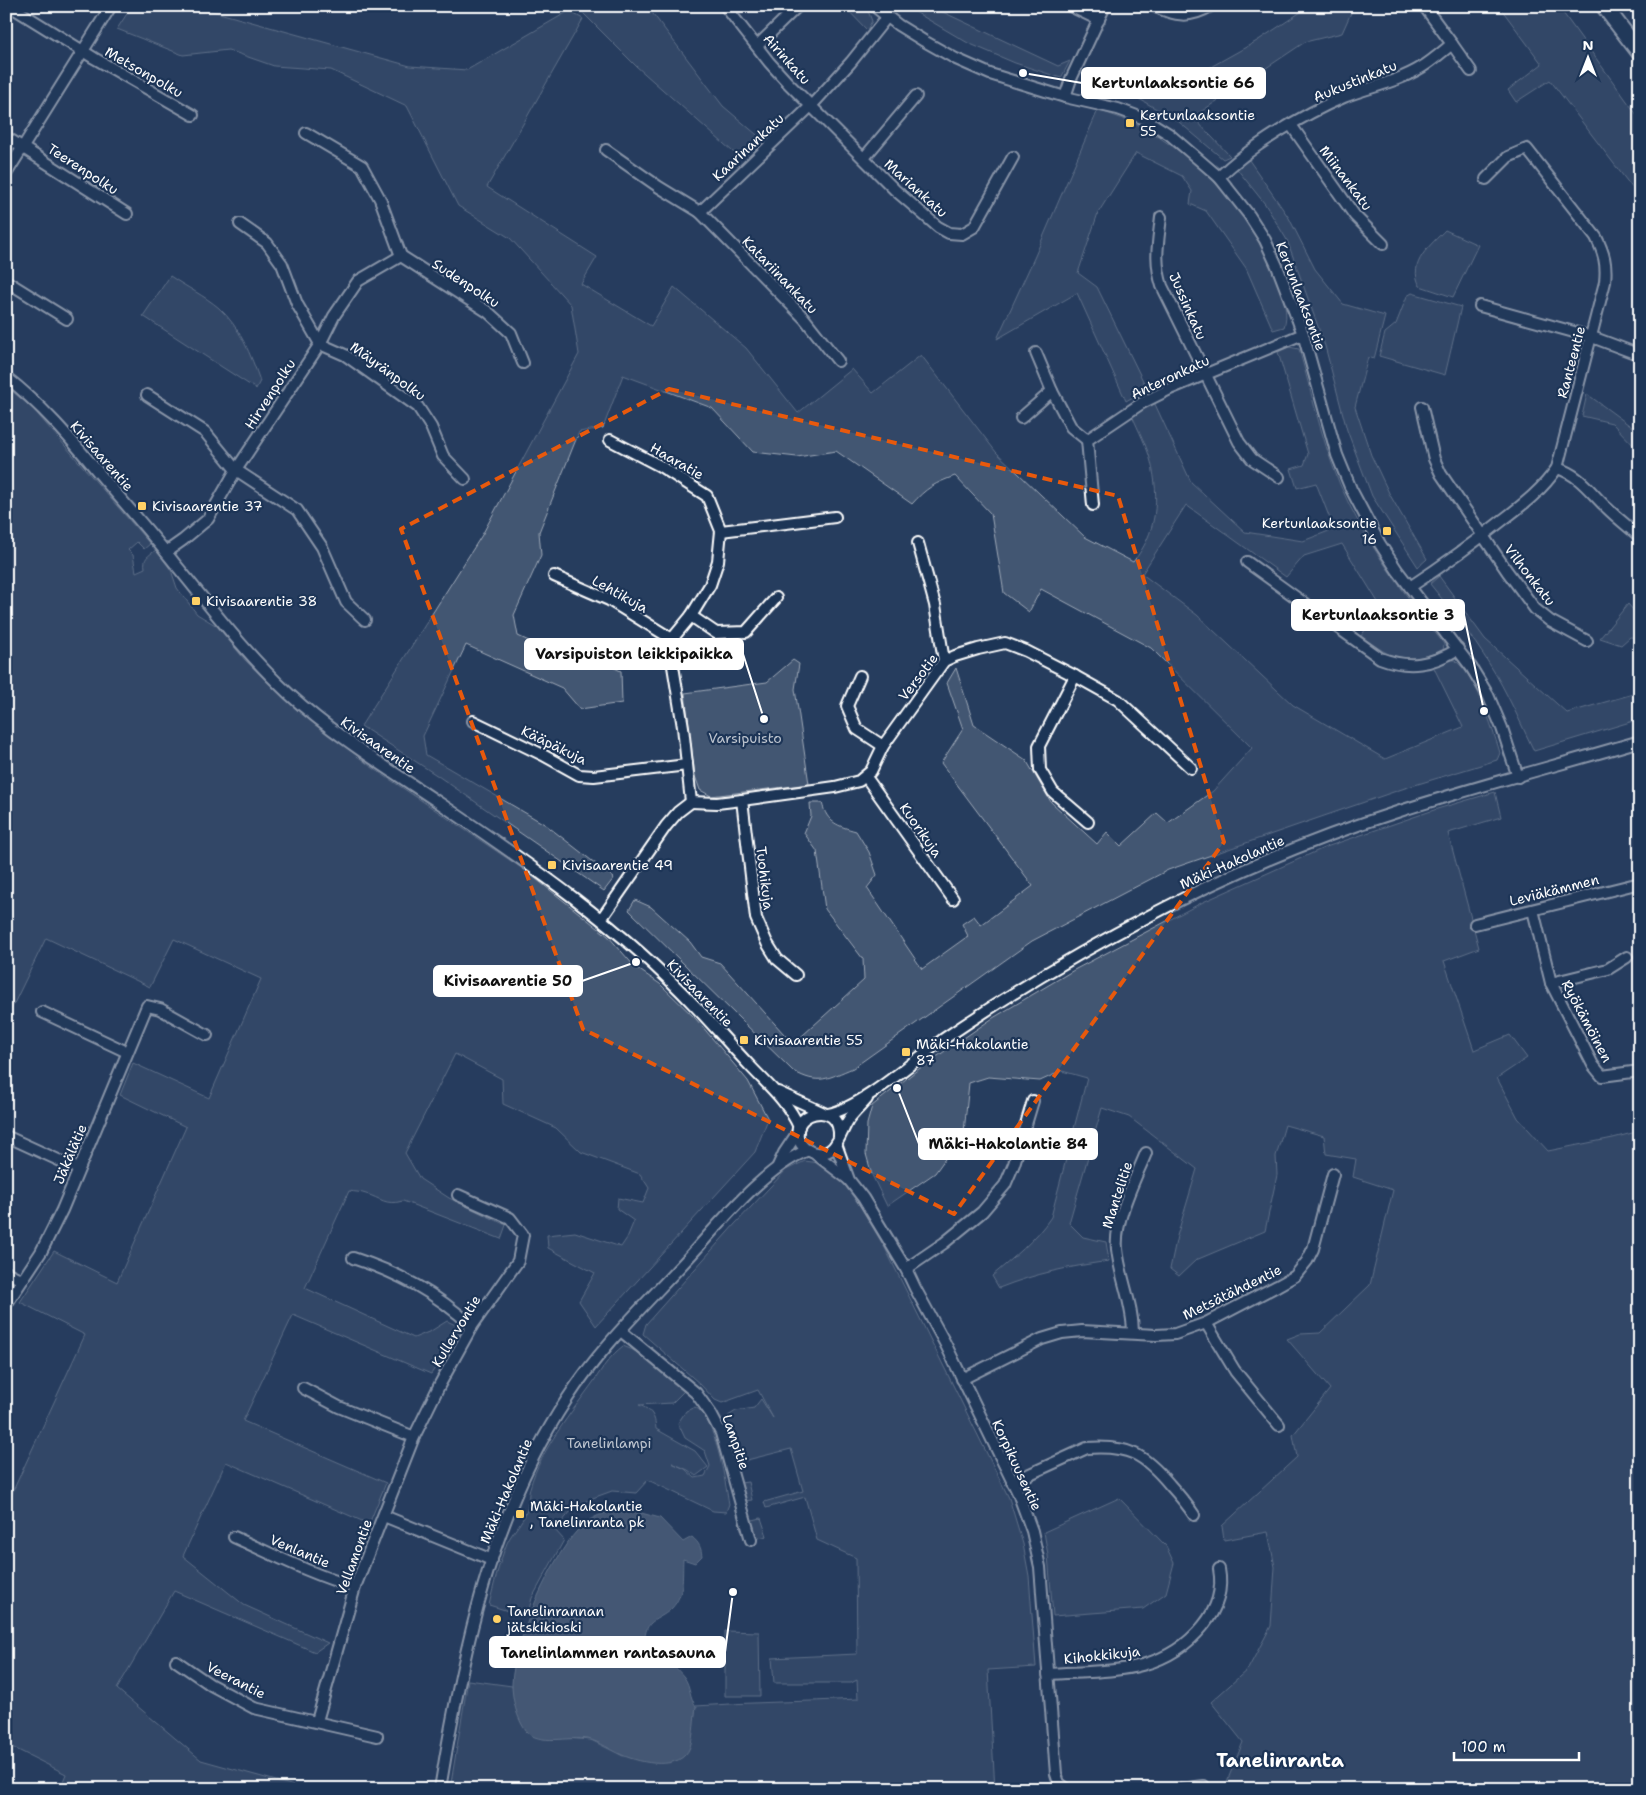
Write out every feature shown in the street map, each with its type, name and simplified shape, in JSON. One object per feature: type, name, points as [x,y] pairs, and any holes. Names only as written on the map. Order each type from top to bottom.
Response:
[{"type":"highway","points":[[1604,6],[1640,52]]},
{"type":"highway","points":[[1613,6],[1640,41]]},
{"type":"street","name":"Metsonpolku","points":[[10,6],[82,52],[193,115]]},
{"type":"street","points":[[6,174],[111,6]]},
{"type":"street","name":"Airinkatu","points":[[725,6],[782,76],[812,105]]},
{"type":"street","name":"Kertunlaaksontie","points":[[874,6],[924,42],[956,60],[990,74],[1065,97],[1118,108],[1145,119],[1169,134],[1219,177],[1249,215],[1265,240],[1278,266],[1302,334],[1337,454],[1350,490],[1380,544],[1410,587],[1471,666],[1488,695],[1502,728],[1518,777]]},
{"type":"street","points":[[1070,6],[1099,20]]},
{"type":"street","points":[[1065,97],[1105,6]]},
{"type":"street","points":[[1153,6],[1178,15],[1190,15],[1211,6]]},
{"type":"street","points":[[1424,6],[1471,71]]},
{"type":"street","points":[[757,46],[797,7]]},
{"type":"street","name":"Kaarinankatu","points":[[700,212],[812,105],[851,62],[887,17]]},
{"type":"street","name":"Aukustinkatu","points":[[1219,177],[1232,164],[1316,110],[1345,97],[1400,78],[1422,67],[1452,44]]},
{"type":"street","points":[[864,158],[916,96]]},
{"type":"street","name":"Mariankatu","points":[[812,105],[895,190],[938,227],[949,233],[962,234],[974,227],[1013,157]]},
{"type":"street","name":"Miinankatu","points":[[1291,125],[1356,216],[1383,244]]},
{"type":"street","points":[[306,133],[362,166],[380,199],[401,256]]},
{"type":"street","name":"Teerenpolku","points":[[6,137],[127,214]]},
{"type":"street","name":"Ranteentie","points":[[1410,587],[1483,536],[1531,498],[1548,482],[1557,468],[1605,282],[1607,266],[1603,251],[1596,237],[1527,149],[1508,157],[1486,179]]},
{"type":"street","points":[[606,150],[659,187],[700,212]]},
{"type":"street","name":"Katariinankatu","points":[[700,212],[798,311],[838,361]]},
{"type":"street","name":"Jussinkatu","points":[[1161,217],[1156,255],[1157,270],[1162,286],[1238,442],[1252,459],[1279,477]]},
{"type":"street","points":[[240,224],[267,243],[282,264],[297,304],[320,344]]},
{"type":"street","name":"Hirvenpolku","points":[[166,552],[208,519],[236,470],[320,344],[334,316],[358,281],[401,256]]},
{"type":"street","name":"Sudenpolku","points":[[401,256],[488,312],[511,333],[523,364]]},
{"type":"street","points":[[6,281],[66,318]]},
{"type":"street","points":[[1480,306],[1592,336],[1640,355]]},
{"type":"street","name":"Anteronkatu","points":[[1087,440],[1142,403],[1205,374],[1302,334]]},
{"type":"street","name":"Mäyränpolku","points":[[320,344],[345,355],[418,407],[430,427],[443,456],[465,479]]},
{"type":"street","points":[[1036,353],[1052,391],[1071,427],[1087,440],[1093,505]]},
{"type":"street","name":"Kivisaarentie","points":[[6,377],[38,403],[72,441],[248,652],[282,688],[347,741],[534,867],[602,918],[672,982],[751,1067],[776,1091],[791,1110],[798,1129]]},
{"type":"street","points":[[1021,418],[1052,391]]},
{"type":"street","points":[[147,395],[205,432],[236,470],[297,510],[322,547],[346,602],[365,620]]},
{"type":"street","name":"Vilhonkatu","points":[[1422,407],[1434,459],[1441,474],[1483,536],[1535,609],[1550,621],[1587,641]]},
{"type":"street","name":"Haaratie","points":[[610,440],[660,466],[707,496],[721,531],[718,561],[710,585],[691,616],[672,639]]},
{"type":"street","points":[[1557,468],[1569,472],[1580,480],[1607,508],[1640,537]]},
{"type":"street","points":[[721,531],[835,517]]},
{"type":"street","points":[[918,542],[935,605],[944,661]]},
{"type":"street","points":[[1247,562],[1380,658],[1397,664],[1413,664],[1433,661],[1458,649]]},
{"type":"street","name":"Lehtikuja","points":[[554,576],[609,600],[672,639]]},
{"type":"street","points":[[691,616],[716,633],[746,632],[776,598]]},
{"type":"street","points":[[672,639],[691,802]]},
{"type":"street","name":"Versotie","points":[[866,776],[883,746],[944,661],[978,649],[1005,643],[1026,651],[1118,700],[1191,768]]},
{"type":"street","points":[[860,676],[847,706],[858,729],[883,746]]},
{"type":"street","points":[[1075,676],[1039,746],[1040,770],[1053,792],[1088,822]]},
{"type":"street","name":"Kääpäkuja","points":[[473,721],[543,755],[578,775],[594,776],[687,764]]},
{"type":"street","name":"Mäki-Hakolantie","points":[[825,1113],[842,1111],[874,1091],[944,1039],[1016,991],[1083,951],[1153,914],[1236,874],[1338,832],[1396,812],[1640,741]]},
{"type":"street","points":[[602,918],[666,826],[678,812],[691,802],[717,803],[835,787],[859,781],[866,776]]},
{"type":"street","name":"Kuorikuja","points":[[866,776],[953,899]]},
{"type":"street","name":"Tuohikuja","points":[[742,800],[756,918],[767,943],[777,959],[796,975]]},
{"type":"street","name":"Leviäkämmen","points":[[1475,924],[1640,883]]},
{"type":"street","name":"Ryökämöinen","points":[[1533,910],[1551,983],[1592,1065],[1602,1076],[1640,1071]]},
{"type":"street","points":[[1551,983],[1608,969],[1627,957]]},
{"type":"street","name":"Jäkälätie","points":[[6,1305],[42,1252],[62,1210],[147,1006],[160,1009],[207,1035]]},
{"type":"street","points":[[42,1012],[127,1052]]},
{"type":"street","name":"Kivisaarentie","points":[[776,1091],[825,1113]]},
{"type":"street","name":"Mäki-Hakolantie","points":[[838,1141],[851,1117],[874,1091]]},
{"type":"street","points":[[906,1269],[944,1243],[982,1212],[1005,1185],[1014,1164],[1033,1101]]},
{"type":"street","points":[[825,1113],[838,1124],[838,1141],[827,1152],[811,1152],[800,1142],[798,1129],[801,1122],[810,1114],[825,1113]]},
{"type":"street","name":"Mäki-Hakolantie","points":[[778,1166],[798,1129]]},
{"type":"street","points":[[6,1136],[78,1169]]},
{"type":"street","name":"Korpikuusentie","points":[[838,1141],[849,1180]]},
{"type":"street","name":"Mäki-Hakolantie","points":[[440,1789],[453,1709],[464,1661],[492,1560],[514,1500],[547,1431],[589,1367],[731,1211],[778,1166],[811,1152]]},
{"type":"street","name":"Korpikuusentie","points":[[811,1152],[849,1180],[863,1198],[906,1269],[914,1288],[945,1343],[1018,1493],[1032,1531],[1040,1567],[1056,1774],[1059,1783],[1067,1789]]},
{"type":"street","name":"Mantelitie","points":[[1133,1333],[1133,1315],[1117,1249],[1118,1234],[1124,1210],[1146,1153]]},
{"type":"street","name":"Metsätähdentie","points":[[962,1379],[1042,1339],[1062,1333],[1082,1331],[1156,1335],[1175,1334],[1206,1323],[1295,1276],[1307,1261],[1313,1249],[1334,1174]]},
{"type":"street","name":"Kullervontie","points":[[384,1516],[414,1437],[440,1384],[472,1326],[518,1261],[523,1235],[510,1218],[458,1196]]},
{"type":"street","points":[[353,1258],[380,1267],[412,1282],[450,1306],[472,1326]]},
{"type":"street","points":[[6,1272],[22,1280]]},
{"type":"street","points":[[1206,1323],[1235,1371],[1279,1425]]},
{"type":"street","name":"Lampitie","points":[[621,1331],[696,1393],[711,1414],[721,1433],[751,1540]]},
{"type":"street","points":[[303,1388],[339,1407],[414,1437]]},
{"type":"street","points":[[1012,1482],[1087,1448],[1098,1447],[1127,1451],[1147,1460],[1188,1505],[1194,1515]]},
{"type":"street","name":"Vellamontie","points":[[317,1721],[355,1587],[384,1516],[492,1560]]},
{"type":"street","name":"Venlantie","points":[[234,1537],[305,1569],[355,1587]]},
{"type":"street","name":"Kihokkikuja","points":[[1048,1674],[1129,1668],[1148,1664],[1166,1657],[1183,1646],[1209,1619],[1220,1591],[1219,1569]]},
{"type":"street","name":"Veerantie","points":[[176,1661],[211,1685],[254,1708],[377,1736]]},
{"type":"street","points":[[1180,1789],[1204,1786]]},
{"type":"highlighted area","points":[[669,389],[1118,496],[1224,842],[954,1214],[583,1029],[401,529]]},
{"type":"green space","points":[[132,6],[194,6],[410,66],[467,70],[569,11],[583,19],[487,187],[597,257],[581,284],[651,326],[674,287],[746,348],[798,413],[852,369],[873,393],[921,355],[996,452],[1085,537],[1133,562],[1141,551],[1152,527],[1156,502],[1151,462],[1132,415],[1154,402],[1191,482],[1245,532],[1303,541],[1334,529],[1316,483],[1297,488],[1291,469],[1304,465],[1308,454],[1278,352],[1289,347],[1299,349],[1326,446],[1348,502],[1380,558],[1444,644],[1443,651],[1417,658],[1399,658],[1383,651],[1361,636],[1381,607],[1342,544],[1304,556],[1286,577],[1186,505],[1142,574],[1197,615],[1293,705],[1385,759],[1463,727],[1433,666],[1443,660],[1455,660],[1463,668],[1476,688],[1500,753],[1497,760],[1405,788],[1168,870],[1032,941],[853,1068],[823,1079],[802,1076],[793,1071],[629,910],[635,900],[651,907],[690,942],[701,957],[720,963],[793,1044],[864,980],[863,959],[825,909],[817,851],[804,833],[811,816],[810,803],[822,803],[827,815],[834,823],[856,831],[869,852],[877,875],[867,888],[922,969],[968,936],[962,924],[974,916],[981,925],[1033,886],[941,763],[963,729],[947,683],[956,668],[974,725],[1026,760],[1051,802],[1097,844],[1107,832],[1121,846],[1157,813],[1168,823],[1213,791],[1252,748],[1151,648],[1041,589],[1029,612],[1004,593],[991,514],[955,476],[931,487],[912,504],[836,451],[797,457],[753,452],[712,408],[623,375],[603,428],[579,432],[539,532],[541,555],[514,615],[518,636],[585,667],[597,660],[621,671],[622,703],[580,709],[562,688],[466,645],[423,736],[426,755],[546,825],[614,878],[604,891],[438,776],[361,726],[482,535],[579,354],[571,305],[510,238],[458,206],[407,106],[331,70],[274,66],[228,50],[183,55],[117,29]]},
{"type":"green space","points":[[579,6],[647,6],[723,106],[763,140],[741,159],[636,66],[584,14]]},
{"type":"green space","points":[[844,6],[863,6],[868,11],[872,21],[867,30]]},
{"type":"green space","points":[[905,6],[930,6],[1058,66],[1070,61],[1061,78],[1015,63],[968,43]]},
{"type":"green space","points":[[1310,6],[1354,6],[1342,33],[1305,42],[1193,117],[1230,156],[1223,159],[1179,122],[1141,100],[1114,91],[1118,70],[1135,77],[1189,79],[1257,41]]},
{"type":"green space","points":[[1499,6],[1558,6],[1640,119],[1640,198],[1550,80],[1516,102],[1508,90],[1542,64]]},
{"type":"green space","points":[[1098,110],[1150,130],[1181,153],[1214,182],[1242,215],[1254,234],[1274,273],[1286,314],[1284,327],[1273,330],[1246,268],[1206,211],[1190,204],[1192,191],[1182,176],[1136,153],[1098,213],[1078,273],[1097,287],[1147,389],[1126,401],[1077,293],[997,339]]},
{"type":"green space","points":[[1249,160],[1289,218],[1315,269],[1343,304],[1385,316],[1374,359],[1368,357],[1355,407],[1371,455],[1390,495],[1427,559],[1418,567],[1372,496],[1347,430],[1325,346],[1287,240],[1265,204],[1237,169]]},
{"type":"green space","points":[[1445,230],[1478,245],[1453,297],[1420,286],[1416,270],[1422,255]]},
{"type":"green space","points":[[170,276],[214,304],[233,324],[249,351],[260,381],[256,389],[143,316]]},
{"type":"green space","points":[[1412,293],[1461,307],[1445,375],[1379,356],[1385,333],[1396,324],[1407,296]]},
{"type":"green space","points":[[6,386],[33,409],[150,544],[144,549],[137,542],[128,550],[133,555],[136,572],[145,568],[145,559],[156,550],[171,570],[177,588],[197,614],[217,626],[245,660],[286,700],[370,766],[526,871],[608,936],[635,967],[660,984],[696,1019],[748,1081],[768,1119],[755,1152],[596,1326],[579,1301],[595,1273],[548,1248],[547,1235],[575,1232],[621,1247],[634,1221],[617,1209],[618,1198],[643,1203],[649,1188],[640,1174],[581,1152],[556,1128],[503,1104],[502,1079],[455,1054],[405,1153],[420,1179],[449,1198],[506,1225],[501,1239],[403,1201],[392,1203],[364,1193],[349,1191],[305,1288],[414,1338],[431,1331],[447,1321],[462,1328],[431,1374],[293,1315],[243,1421],[386,1483],[369,1524],[226,1462],[183,1556],[244,1605],[328,1643],[315,1652],[174,1591],[117,1689],[201,1760],[305,1789],[60,1789],[66,1774],[6,1744],[6,1506],[85,1335],[20,1302],[54,1251],[117,1282],[186,1127],[120,1095],[133,1063],[209,1098],[261,979],[174,939],[150,987],[46,938],[6,1020]]},
{"type":"green space","points":[[1587,394],[1640,433],[1640,452],[1612,423],[1582,416]]},
{"type":"green space","points":[[1439,576],[1485,639],[1567,713],[1640,692],[1640,719],[1534,751],[1508,696],[1490,665],[1469,633],[1430,584]]},
{"type":"green space","points":[[1628,604],[1640,618],[1640,638],[1630,637],[1621,645],[1600,638]]},
{"type":"green space","name":"Varsipuisto","points":[[793,660],[799,664],[795,689],[809,784],[711,796],[700,790],[695,776],[685,693],[767,682]]},
{"type":"green space","points":[[1495,792],[1501,817],[1448,833],[1479,948],[1444,961],[1474,1050],[1510,1035],[1527,1058],[1497,1078],[1518,1118],[1548,1151],[1640,1131],[1640,1789],[1224,1789],[1243,1742],[1211,1702],[1248,1669],[1271,1626],[1275,1567],[1268,1532],[1224,1540],[1222,1526],[1297,1457],[1293,1435],[1330,1389],[1287,1339],[1300,1334],[1320,1333],[1370,1285],[1393,1190],[1353,1177],[1356,1159],[1326,1154],[1324,1136],[1285,1125],[1276,1156],[1277,1175],[1265,1231],[1196,1260],[1179,1276],[1170,1269],[1177,1236],[1197,1169],[1129,1117],[1102,1108],[1069,1223],[1083,1237],[1106,1242],[1109,1261],[1053,1271],[999,1288],[992,1276],[1031,1241],[1051,1217],[1087,1078],[1062,1071],[1040,1081],[988,1077],[969,1083],[964,1132],[935,1173],[887,1206],[872,1175],[866,1154],[867,1124],[872,1106],[916,1071],[993,1018],[1074,970],[1203,902],[1326,847],[1437,809]]},
{"type":"green space","points":[[805,1161],[819,1163],[841,1180],[860,1206],[885,1248],[1009,1498],[1023,1544],[1029,1576],[1036,1667],[988,1670],[995,1789],[450,1789],[468,1680],[512,1686],[517,1713],[565,1738],[591,1740],[623,1756],[692,1732],[696,1706],[858,1699],[857,1680],[851,1683],[774,1683],[772,1658],[857,1654],[856,1558],[817,1540],[805,1497],[766,1508],[764,1502],[803,1491],[791,1449],[735,1463],[724,1427],[728,1416],[736,1411],[754,1408],[761,1399],[773,1418],[758,1390],[722,1403],[715,1400],[700,1384],[643,1334],[646,1324],[735,1224],[786,1170]]},
{"type":"green space","name":"Tanelinlampi","points":[[623,1346],[648,1359],[684,1391],[672,1403],[639,1405],[652,1414],[656,1429],[695,1451],[708,1467],[696,1476],[688,1470],[672,1463],[685,1469],[695,1478],[705,1476],[710,1466],[705,1451],[685,1438],[678,1423],[686,1411],[695,1407],[702,1413],[709,1424],[722,1467],[729,1504],[726,1512],[713,1511],[648,1480],[636,1493],[612,1491],[590,1499],[572,1510],[555,1530],[564,1540],[532,1598],[527,1617],[489,1605],[504,1551],[509,1539],[527,1510],[530,1488],[541,1460],[604,1366]]},
{"type":"green space","points":[[748,1482],[752,1500],[744,1501],[740,1483]]},
{"type":"green space","points":[[1119,1498],[1166,1546],[1174,1563],[1166,1593],[1143,1609],[1053,1616],[1048,1555],[1044,1532]]},
{"type":"green space","points":[[761,1518],[767,1536],[755,1539],[749,1521]]},
{"type":"green space","points":[[725,1631],[759,1632],[760,1696],[725,1696]]},
{"type":"shaded area","points":[[626,1509],[660,1518],[683,1542],[692,1537],[699,1545],[702,1553],[702,1556],[695,1563],[683,1559],[682,1585],[676,1603],[668,1612],[651,1623],[646,1631],[645,1638],[649,1643],[684,1677],[696,1706],[690,1747],[685,1755],[670,1763],[639,1761],[588,1739],[555,1740],[532,1736],[526,1731],[520,1721],[513,1696],[514,1667],[519,1646],[537,1599],[560,1554],[584,1524],[604,1514]]},
{"type":"place","name":"Kertunlaaksontie 66","points":[[1023,73]]},
{"type":"place","name":"Kertunlaaksontie 55","points":[[1130,123]]},
{"type":"place","name":"Kivisaarentie 37","points":[[142,506]]},
{"type":"place","name":"Kertunlaaksontie 16","points":[[1387,531]]},
{"type":"place","name":"Kivisaarentie 38","points":[[196,601]]},
{"type":"place","name":"Kertunlaaksontie 3","points":[[1484,711]]},
{"type":"place","name":"Varsipuiston leikkipaikka","points":[[764,719]]},
{"type":"place","name":"Kivisaarentie 49","points":[[552,865]]},
{"type":"place","name":"Kivisaarentie 50","points":[[636,962]]},
{"type":"place","name":"Kivisaarentie 55","points":[[744,1040]]},
{"type":"place","name":"Mäki-Hakolantie 87","points":[[906,1052]]},
{"type":"place","name":"Mäki-Hakolantie 84","points":[[897,1088]]},
{"type":"place","name":"Mäki-Hakolantie , Tanelinranta pk","points":[[520,1514]]},
{"type":"place","name":"Tanelinlammen rantasauna","points":[[733,1592]]},
{"type":"place","name":"Tanelinrannan jätskikioski","points":[[497,1619]]},
{"type":"district","name":"Tanelinranta","points":[[1280,1760]]}]
